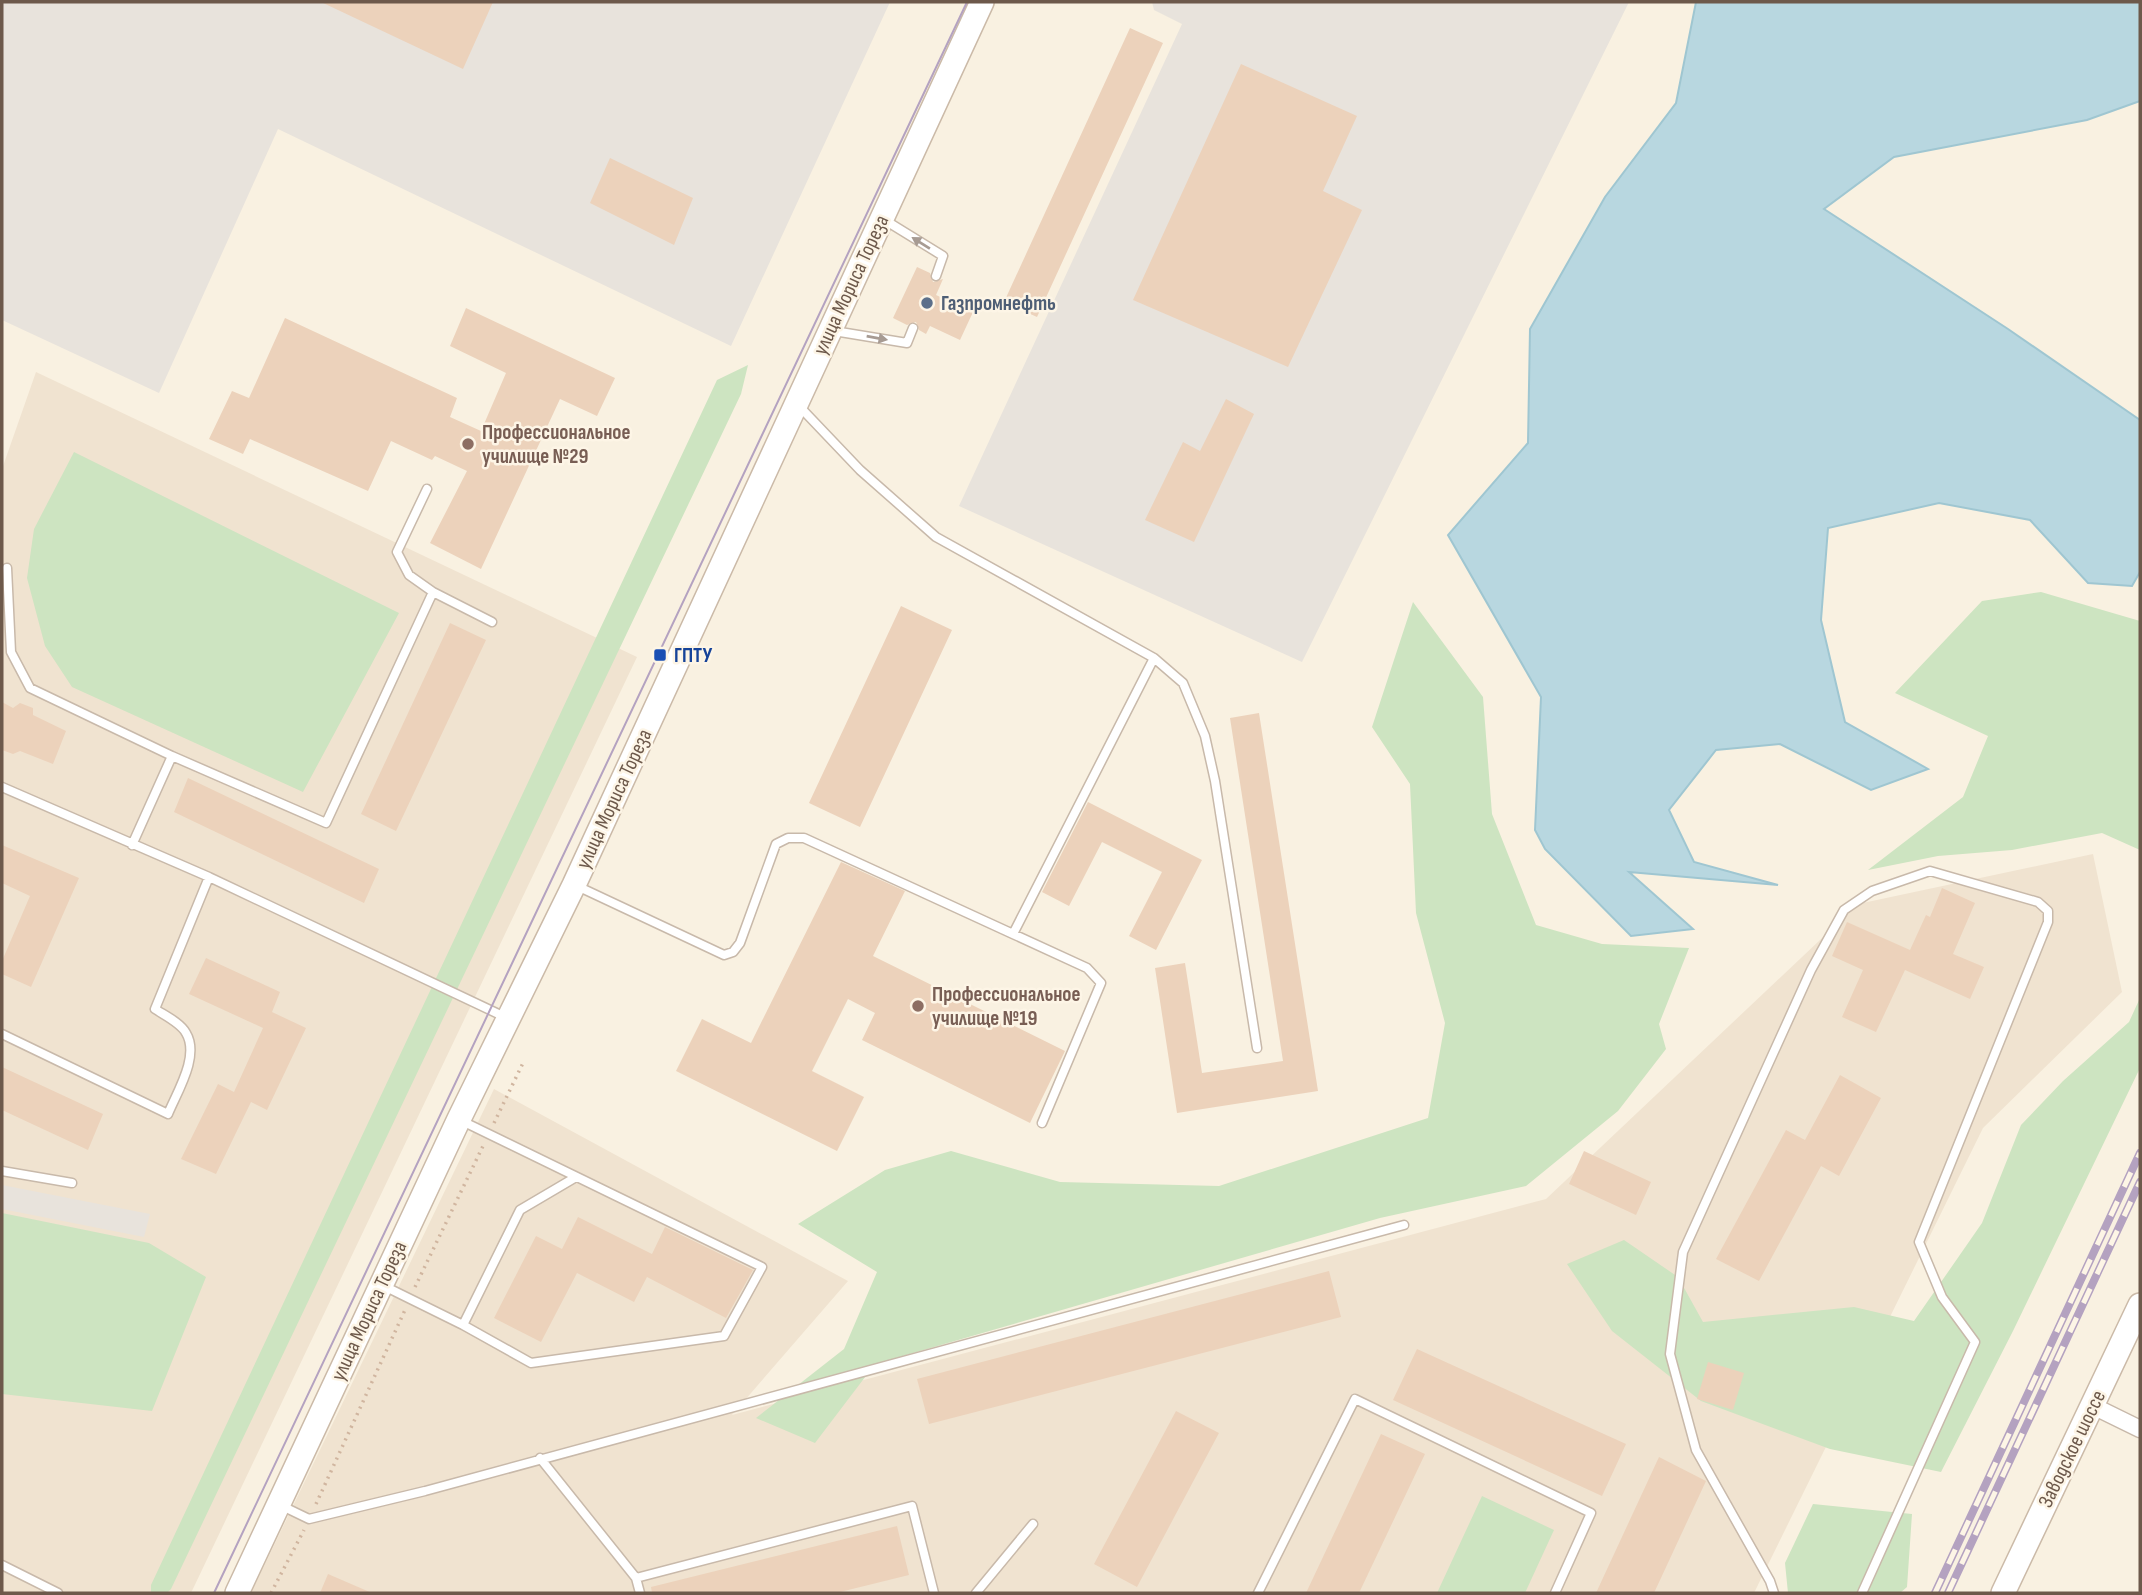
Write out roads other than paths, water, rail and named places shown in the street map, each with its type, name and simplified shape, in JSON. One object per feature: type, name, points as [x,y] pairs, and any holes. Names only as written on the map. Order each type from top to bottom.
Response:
[{"type":"street","name":"улица Мориса Тореза","points":[[237,1593],[459,1119],[575,885],[982,2]]},
{"type":"street","name":"Заводское шоссе","points":[[2003,1593],[2140,1305]]},
{"type":"street","points":[[2093,1406],[2140,1429]]},
{"type":"lane","points":[[882,218],[943,256],[936,276]]},
{"type":"lane","points":[[831,330],[907,343],[913,328]]},
{"type":"lane","points":[[795,403],[860,470],[936,537],[1154,658],[1183,683],[1205,736],[1215,781],[1257,1048]]},
{"type":"lane","points":[[428,489],[397,552],[409,575],[433,592],[492,622]]},
{"type":"lane","points":[[7,568],[11,652],[30,688],[172,756],[326,823],[433,592]]},
{"type":"lane","points":[[1013,934],[1154,658]]},
{"type":"lane","points":[[132,845],[172,756]]},
{"type":"lane","points":[[2,787],[209,877],[509,1018]]},
{"type":"lane","points":[[575,885],[724,955],[733,952],[740,943],[776,844],[788,838],[804,838],[1087,968],[1101,983],[1042,1124]]},
{"type":"lane","points":[[1774,1593],[1696,1450],[1670,1354],[1683,1252],[1811,970],[1844,910],[1872,891],[1930,871],[2038,902],[2048,911],[2048,922],[1919,1242],[1942,1297],[1976,1342],[1862,1593]]},
{"type":"lane","points":[[2,1034],[168,1114],[188,1065],[191,1046],[186,1031],[155,1009],[209,877]]},
{"type":"lane","points":[[382,1284],[531,1363],[724,1336],[762,1267],[459,1119]]},
{"type":"lane","points":[[2,1171],[72,1183]]},
{"type":"lane","points":[[463,1325],[520,1210],[576,1177]]},
{"type":"lane","points":[[280,1505],[309,1519],[425,1491],[1404,1225]]},
{"type":"lane","points":[[1258,1593],[1355,1399],[1591,1513],[1555,1593]]},
{"type":"lane","points":[[540,1458],[636,1578],[640,1593]]},
{"type":"lane","points":[[636,1578],[912,1506],[934,1593]]},
{"type":"lane","points":[[976,1593],[1033,1524]]},
{"type":"lane","points":[[2,1564],[58,1593]]},
{"type":"water","points":[[1696,2],[2140,2],[2140,101],[2087,120],[1894,157],[1824,209],[2008,329],[2140,420],[2140,572],[2132,586],[2088,583],[2030,520],[1939,503],[1828,528],[1821,620],[1845,722],[1928,769],[1871,790],[1780,744],[1716,750],[1669,810],[1694,862],[1778,885],[1629,872],[1693,929],[1631,936],[1545,849],[1535,830],[1541,697],[1448,535],[1528,443],[1530,329],[1605,197],[1676,103]]},
{"type":"tram line","points":[[214,1593],[967,2]]},
{"type":"railway","points":[[1935,1593],[2140,1153]]},
{"type":"railway","points":[[1948,1593],[2140,1182]]},
{"type":"place","name":"Газпромнефть","points":[[927,303]]},
{"type":"place","name":"Профессиональное училище №29","points":[[468,444]]},
{"type":"place","name":"ГПТУ","points":[[660,655]]},
{"type":"place","name":"Профессиональное училище №19","points":[[918,1006]]}]
